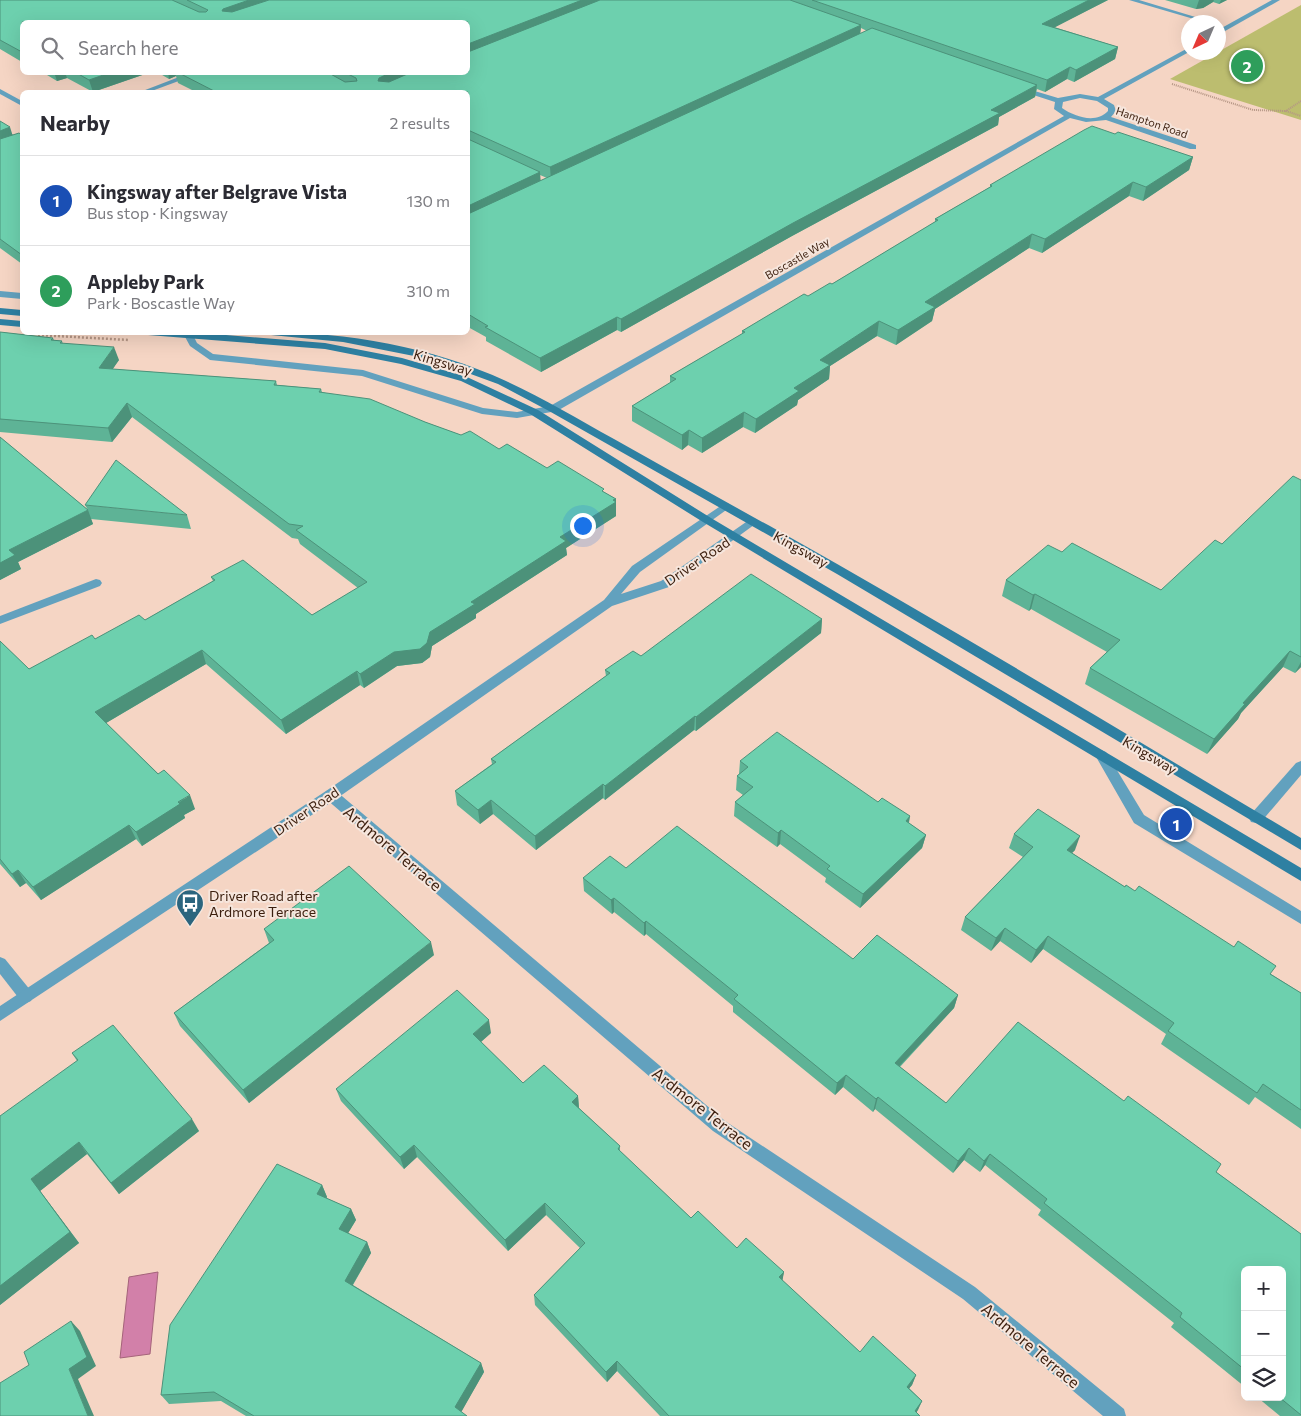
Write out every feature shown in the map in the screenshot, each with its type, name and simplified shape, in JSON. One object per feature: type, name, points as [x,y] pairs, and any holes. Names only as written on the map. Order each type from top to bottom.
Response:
[{"type":"main road","points":[[0,311],[20,312]]},
{"type":"main road","points":[[0,322],[20,324]]},
{"type":"main road","name":"Kingsway","points":[[189,335],[325,346],[402,360],[464,379],[534,412],[707,520],[1301,875]]},
{"type":"main road","name":"Kingsway","points":[[301,335],[343,339],[441,360],[501,382],[553,409],[858,581],[1301,845]]},
{"type":"street","points":[[1132,0],[1184,15]]},
{"type":"street","points":[[1228,28],[1277,0]]},
{"type":"street","points":[[1099,99],[1181,54]]},
{"type":"street","points":[[150,90],[192,75]]},
{"type":"street","points":[[1016,86],[1059,101],[1064,98],[1080,96],[1099,99],[1111,107],[1112,111],[1105,117],[1088,119],[1069,116],[1058,109],[1059,101]]},
{"type":"street","points":[[0,90],[20,103]]},
{"type":"street","name":"Boscastle Way","points":[[534,412],[553,409],[1069,116]]},
{"type":"street","name":"Hampton Road","points":[[1105,117],[1193,148]]},
{"type":"street","points":[[0,294],[20,296]]},
{"type":"street","points":[[189,335],[193,344],[210,357],[364,372],[482,411],[517,415],[534,412]]},
{"type":"street","name":"Driver Road","points":[[0,1014],[331,795],[608,603],[636,569],[725,506]]},
{"type":"street","name":"Driver Road","points":[[608,603],[665,584],[753,522]]},
{"type":"street","points":[[0,620],[96,583]]},
{"type":"street","name":"Kingsway","points":[[1102,756],[1139,819],[1301,918]]},
{"type":"street","points":[[1256,818],[1301,766]]},
{"type":"street","name":"Ardmore Terrace","points":[[331,795],[719,1126],[969,1293],[1117,1416]]},
{"type":"street","points":[[0,963],[26,996]]},
{"type":"path","points":[[1166,82],[1254,110],[1286,111],[1301,116]]},
{"type":"path","points":[[1286,111],[1301,101]]},
{"type":"path","points":[[37,335],[135,340]]},
{"type":"shaded area","points":[[1301,5],[1301,120],[1170,79],[1204,60],[1226,60],[1226,47]]},
{"type":"shaded area","points":[[158,1272],[150,1354],[120,1358],[129,1277]]},
{"type":"building","points":[[0,0],[172,0],[199,12],[206,12],[208,10],[187,0],[249,0],[222,11],[232,12],[269,0],[582,0],[470,43],[470,20],[20,20],[20,51],[0,40]]},
{"type":"building","points":[[600,0],[790,0],[861,25],[550,167],[470,131],[470,90],[212,90],[183,75],[332,75],[345,82],[357,81],[356,78],[350,75],[386,75],[379,78],[378,81],[389,82],[405,75],[470,75],[470,51]]},
{"type":"building","points":[[812,0],[1089,0],[1042,24],[1118,47],[1076,70],[1070,67],[1047,80]]},
{"type":"building","points":[[872,28],[1037,85],[991,110],[1000,113],[793,223],[621,319],[617,317],[540,358],[485,327],[488,326],[470,315],[470,213]]},
{"type":"building","points":[[80,75],[103,75],[89,80]]},
{"type":"building","points":[[0,121],[10,127],[0,131]]},
{"type":"building","points":[[1092,126],[1115,134],[1118,132],[1193,157],[1146,187],[1133,182],[1045,239],[1032,234],[925,302],[935,307],[898,330],[879,321],[820,360],[830,365],[794,388],[799,391],[756,419],[744,412],[702,438],[689,430],[682,435],[632,406],[676,379],[670,376],[745,332],[742,331],[804,294],[808,296],[830,283],[832,284],[938,220],[935,219],[992,186],[990,185]]},
{"type":"building","points":[[20,134],[20,254],[0,239],[0,139]]},
{"type":"building","points":[[470,140],[540,172],[470,205]]},
{"type":"building","points":[[0,332],[53,338],[51,340],[62,341],[60,343],[114,347],[99,368],[276,381],[274,385],[321,389],[319,392],[370,399],[461,435],[470,431],[499,449],[507,444],[547,468],[558,461],[604,489],[602,491],[616,499],[613,500],[616,502],[560,537],[566,541],[471,602],[475,604],[430,632],[427,643],[420,649],[394,652],[360,674],[357,671],[281,720],[202,650],[95,712],[158,774],[164,770],[190,795],[178,802],[180,804],[136,832],[129,825],[33,887],[18,870],[12,874],[0,859],[0,641],[29,669],[92,635],[95,639],[139,615],[145,620],[215,580],[211,577],[243,560],[312,615],[367,582],[296,530],[303,526],[289,524],[127,403],[108,428],[0,419]]},
{"type":"building","points":[[0,437],[88,510],[9,550],[15,555],[0,563]]},
{"type":"building","points":[[116,460],[187,515],[85,505]]},
{"type":"building","points":[[1293,476],[1301,480],[1301,657],[1290,651],[1243,703],[1245,704],[1214,739],[1090,668],[1120,640],[1006,580],[1048,545],[1062,552],[1072,543],[1161,590],[1215,540],[1222,544]]},
{"type":"building","points":[[751,574],[822,619],[605,786],[603,784],[535,836],[491,800],[478,810],[455,791],[496,762],[491,759],[610,673],[605,670],[633,651],[641,656]]},
{"type":"building","points":[[777,732],[878,802],[882,798],[910,816],[906,821],[926,835],[863,894],[827,869],[830,866],[781,830],[778,833],[735,802],[753,787],[737,776],[748,767],[740,761]]},
{"type":"building","points":[[1038,809],[1080,836],[1067,850],[1125,887],[1126,885],[1135,891],[1139,886],[1234,947],[1238,941],[1276,966],[1270,974],[1301,993],[1301,1110],[1263,1084],[1257,1093],[1168,1031],[1174,1023],[1048,936],[1036,950],[1005,928],[996,938],[965,917],[1033,847],[1014,834]]},
{"type":"building","points":[[677,826],[853,959],[877,935],[958,995],[895,1063],[946,1103],[1018,1022],[1124,1101],[1128,1096],[1221,1164],[1216,1172],[1301,1234],[1301,1415],[1284,1401],[1286,1401],[1286,1266],[1241,1266],[1241,1367],[1180,1317],[1182,1313],[1044,1203],[1047,1199],[990,1154],[984,1161],[969,1148],[958,1161],[878,1097],[876,1099],[846,1075],[837,1083],[734,999],[738,995],[646,921],[644,923],[614,898],[611,900],[583,878],[610,856],[626,868]]},
{"type":"building","points":[[349,866],[431,942],[243,1090],[174,1013],[274,940],[264,929]]},
{"type":"building","points":[[457,990],[489,1020],[473,1034],[523,1083],[544,1065],[578,1096],[572,1102],[620,1146],[618,1149],[691,1218],[698,1211],[737,1248],[746,1238],[784,1272],[779,1277],[860,1352],[873,1336],[916,1375],[907,1387],[922,1401],[915,1411],[920,1416],[669,1416],[617,1361],[606,1372],[534,1295],[585,1243],[545,1203],[505,1240],[414,1145],[400,1157],[336,1089]]},
{"type":"building","points":[[113,1025],[192,1119],[111,1183],[79,1142],[31,1179],[70,1232],[0,1286],[0,1116],[78,1060],[72,1053]]},
{"type":"building","points":[[277,1164],[322,1185],[317,1194],[351,1209],[339,1229],[367,1242],[345,1281],[481,1363],[455,1407],[467,1416],[254,1416],[214,1392],[161,1395],[170,1325]]},
{"type":"building","points":[[71,1321],[87,1357],[69,1369],[88,1416],[0,1416],[0,1383],[29,1365],[24,1352]]},
{"type":"place","name":"Appleby Park","points":[[1247,66]]},
{"type":"place","name":"Kingsway after Belgrave Vista","points":[[1176,824]]},
{"type":"place","name":"Driver Road after Ardmore Terrace","points":[[190,927]]}]
